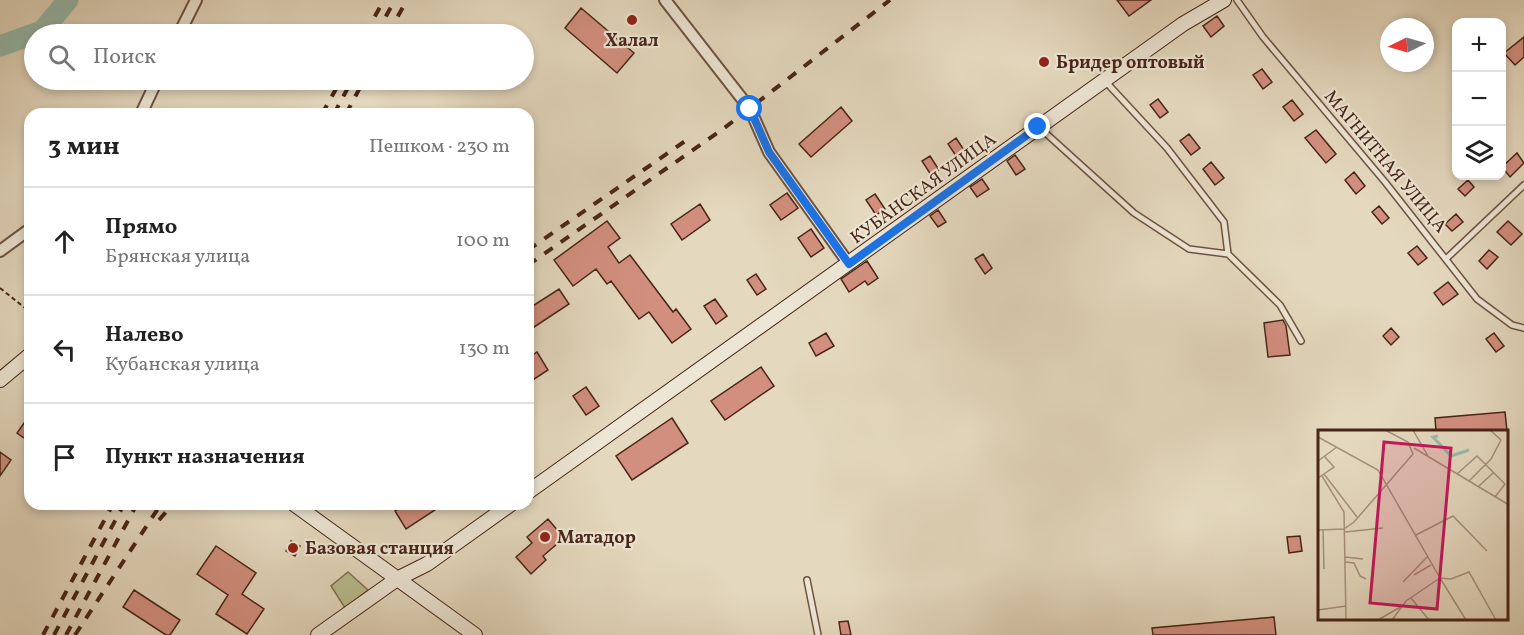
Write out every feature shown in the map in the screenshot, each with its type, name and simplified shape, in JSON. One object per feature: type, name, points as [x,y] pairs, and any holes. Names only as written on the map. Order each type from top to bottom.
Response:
[{"type":"main road","name":"КУБАНСКАЯ УЛИЦА","points":[[534,488],[1183,24],[1224,0]]},
{"type":"main road","points":[[0,380],[24,359]]},
{"type":"main road","points":[[302,510],[475,635]]},
{"type":"main road","points":[[318,635],[397,579],[428,564],[503,510]]},
{"type":"street","points":[[184,24],[196,0]]},
{"type":"street","points":[[665,0],[750,109],[769,152],[849,264]]},
{"type":"street","points":[[144,108],[152,90]]},
{"type":"street","points":[[0,251],[24,233]]},
{"type":"lane","name":"МАГНИТНАЯ УЛИЦА","points":[[1237,0],[1263,37],[1447,258],[1478,299],[1512,325],[1524,328]]},
{"type":"lane","points":[[1104,80],[1167,148],[1224,222],[1228,254]]},
{"type":"lane","points":[[1038,127],[1134,213],[1189,249],[1228,254],[1280,305],[1301,341]]},
{"type":"lane","points":[[1447,258],[1524,185]]},
{"type":"lane","points":[[807,580],[818,635]]},
{"type":"path","points":[[0,288],[24,307]]},
{"type":"green space","points":[[348,572],[368,590],[345,608],[331,586]]},
{"type":"building","points":[[1117,0],[1151,0],[1129,16]]},
{"type":"building","points":[[581,8],[634,53],[617,73],[565,28]]},
{"type":"building","points":[[1217,16],[1224,26],[1211,37],[1203,26]]},
{"type":"building","points":[[1524,37],[1524,57],[1515,65],[1506,55],[1506,51]]},
{"type":"building","points":[[1262,69],[1272,82],[1263,89],[1253,75]]},
{"type":"building","points":[[1158,99],[1168,112],[1160,118],[1150,105]]},
{"type":"building","points":[[1292,100],[1303,114],[1294,121],[1283,107]]},
{"type":"building","points":[[841,107],[852,121],[811,157],[799,144]]},
{"type":"building","points":[[1316,130],[1336,154],[1326,163],[1305,138]]},
{"type":"building","points":[[1189,134],[1200,148],[1191,155],[1180,141]]},
{"type":"building","points":[[956,138],[966,153],[958,159],[948,144]]},
{"type":"building","points":[[1517,153],[1524,163],[1510,177],[1506,172],[1506,163]]},
{"type":"building","points":[[1015,155],[1025,169],[1016,175],[1007,161]]},
{"type":"building","points":[[930,156],[939,170],[931,175],[922,161]]},
{"type":"building","points":[[1211,162],[1224,178],[1215,185],[1203,169]]},
{"type":"building","points":[[1354,172],[1365,186],[1356,194],[1345,180]]},
{"type":"building","points":[[982,179],[989,189],[977,197],[970,187]]},
{"type":"building","points":[[1468,180],[1474,187],[1465,196],[1458,189]]},
{"type":"building","points":[[787,193],[798,208],[781,220],[770,205]]},
{"type":"building","points":[[875,194],[885,209],[876,215],[866,200]]},
{"type":"building","points":[[700,204],[710,220],[682,240],[671,224]]},
{"type":"building","points":[[1379,206],[1389,218],[1382,224],[1372,212]]},
{"type":"building","points":[[938,210],[946,222],[938,227],[930,216]]},
{"type":"building","points":[[1456,214],[1463,222],[1452,231],[1445,224]]},
{"type":"building","points":[[607,221],[620,238],[608,247],[619,263],[630,255],[673,312],[676,309],[691,329],[672,343],[649,312],[639,319],[611,281],[607,284],[596,269],[573,286],[554,260]]},
{"type":"building","points":[[1508,221],[1522,234],[1511,245],[1497,232]]},
{"type":"building","points":[[811,229],[824,248],[811,257],[798,238]]},
{"type":"building","points":[[1417,246],[1427,258],[1418,265],[1408,253]]},
{"type":"building","points":[[1489,250],[1498,257],[1487,269],[1479,261]]},
{"type":"building","points":[[983,254],[992,268],[985,274],[975,259]]},
{"type":"building","points":[[867,261],[878,278],[868,285],[865,281],[849,292],[841,279]]},
{"type":"building","points":[[756,274],[766,289],[757,295],[747,280]]},
{"type":"building","points":[[1448,282],[1458,294],[1443,305],[1434,293]]},
{"type":"building","points":[[559,289],[569,304],[534,327],[534,305]]},
{"type":"building","points":[[715,299],[727,316],[716,324],[704,306]]},
{"type":"building","points":[[1283,320],[1290,355],[1268,357],[1264,323]]},
{"type":"building","points":[[1391,328],[1399,337],[1391,345],[1383,336]]},
{"type":"building","points":[[826,333],[834,346],[816,356],[809,343]]},
{"type":"building","points":[[1494,333],[1504,346],[1496,352],[1486,339]]},
{"type":"building","points":[[537,352],[548,370],[534,379],[534,354]]},
{"type":"building","points":[[761,367],[774,386],[725,420],[711,401]]},
{"type":"building","points":[[586,387],[599,406],[586,415],[573,396]]},
{"type":"building","points":[[1505,412],[1507,430],[1436,430],[1435,418]]},
{"type":"building","points":[[672,418],[688,443],[632,480],[616,456]]},
{"type":"building","points":[[24,423],[24,438],[17,433]]},
{"type":"building","points":[[0,452],[11,460],[0,476]]},
{"type":"building","points":[[397,510],[435,510],[406,529],[395,511]]},
{"type":"building","points":[[548,519],[564,538],[543,556],[546,560],[531,574],[516,557],[532,543],[527,537]]},
{"type":"building","points":[[1300,536],[1302,551],[1289,553],[1287,537]]},
{"type":"building","name":"Базовая станция","points":[[291,541],[300,546],[295,556],[286,551]]},
{"type":"building","points":[[216,546],[256,573],[242,594],[264,609],[247,634],[216,614],[228,595],[197,574]]},
{"type":"building","points":[[134,590],[180,620],[170,635],[166,635],[123,607]]},
{"type":"building","points":[[1274,617],[1276,635],[1153,635],[1152,628]]},
{"type":"building","points":[[848,621],[851,635],[841,635],[839,622]]},
{"type":"waterway","points":[[48,24],[68,0]]},
{"type":"waterway","points":[[0,46],[24,37]]},
{"type":"railway","points":[[371,24],[384,0]]},
{"type":"railway","points":[[382,24],[395,0]]},
{"type":"railway","points":[[394,24],[407,0]]},
{"type":"railway","points":[[534,261],[723,129],[890,0]]},
{"type":"railway","points":[[325,108],[335,90]]},
{"type":"railway","points":[[337,108],[347,90]]},
{"type":"railway","points":[[349,108],[359,90]]},
{"type":"railway","points":[[534,246],[691,137]]},
{"type":"railway","points":[[43,635],[110,510]]},
{"type":"railway","points":[[54,635],[121,510]]},
{"type":"railway","points":[[66,635],[134,510]]},
{"type":"railway","points":[[75,635],[157,510]]},
{"type":"railway","points":[[159,520],[168,510]]},
{"type":"place","name":"Халал","points":[[632,20]]},
{"type":"place","name":"Бридер оптовый","points":[[1044,62]]},
{"type":"place","name":"Матадор","points":[[545,537]]},
{"type":"place","name":"Базовая станция","points":[[293,548]]},
{"type":"route","points":[[750,109],[769,152],[849,264],[1038,127]]}]
